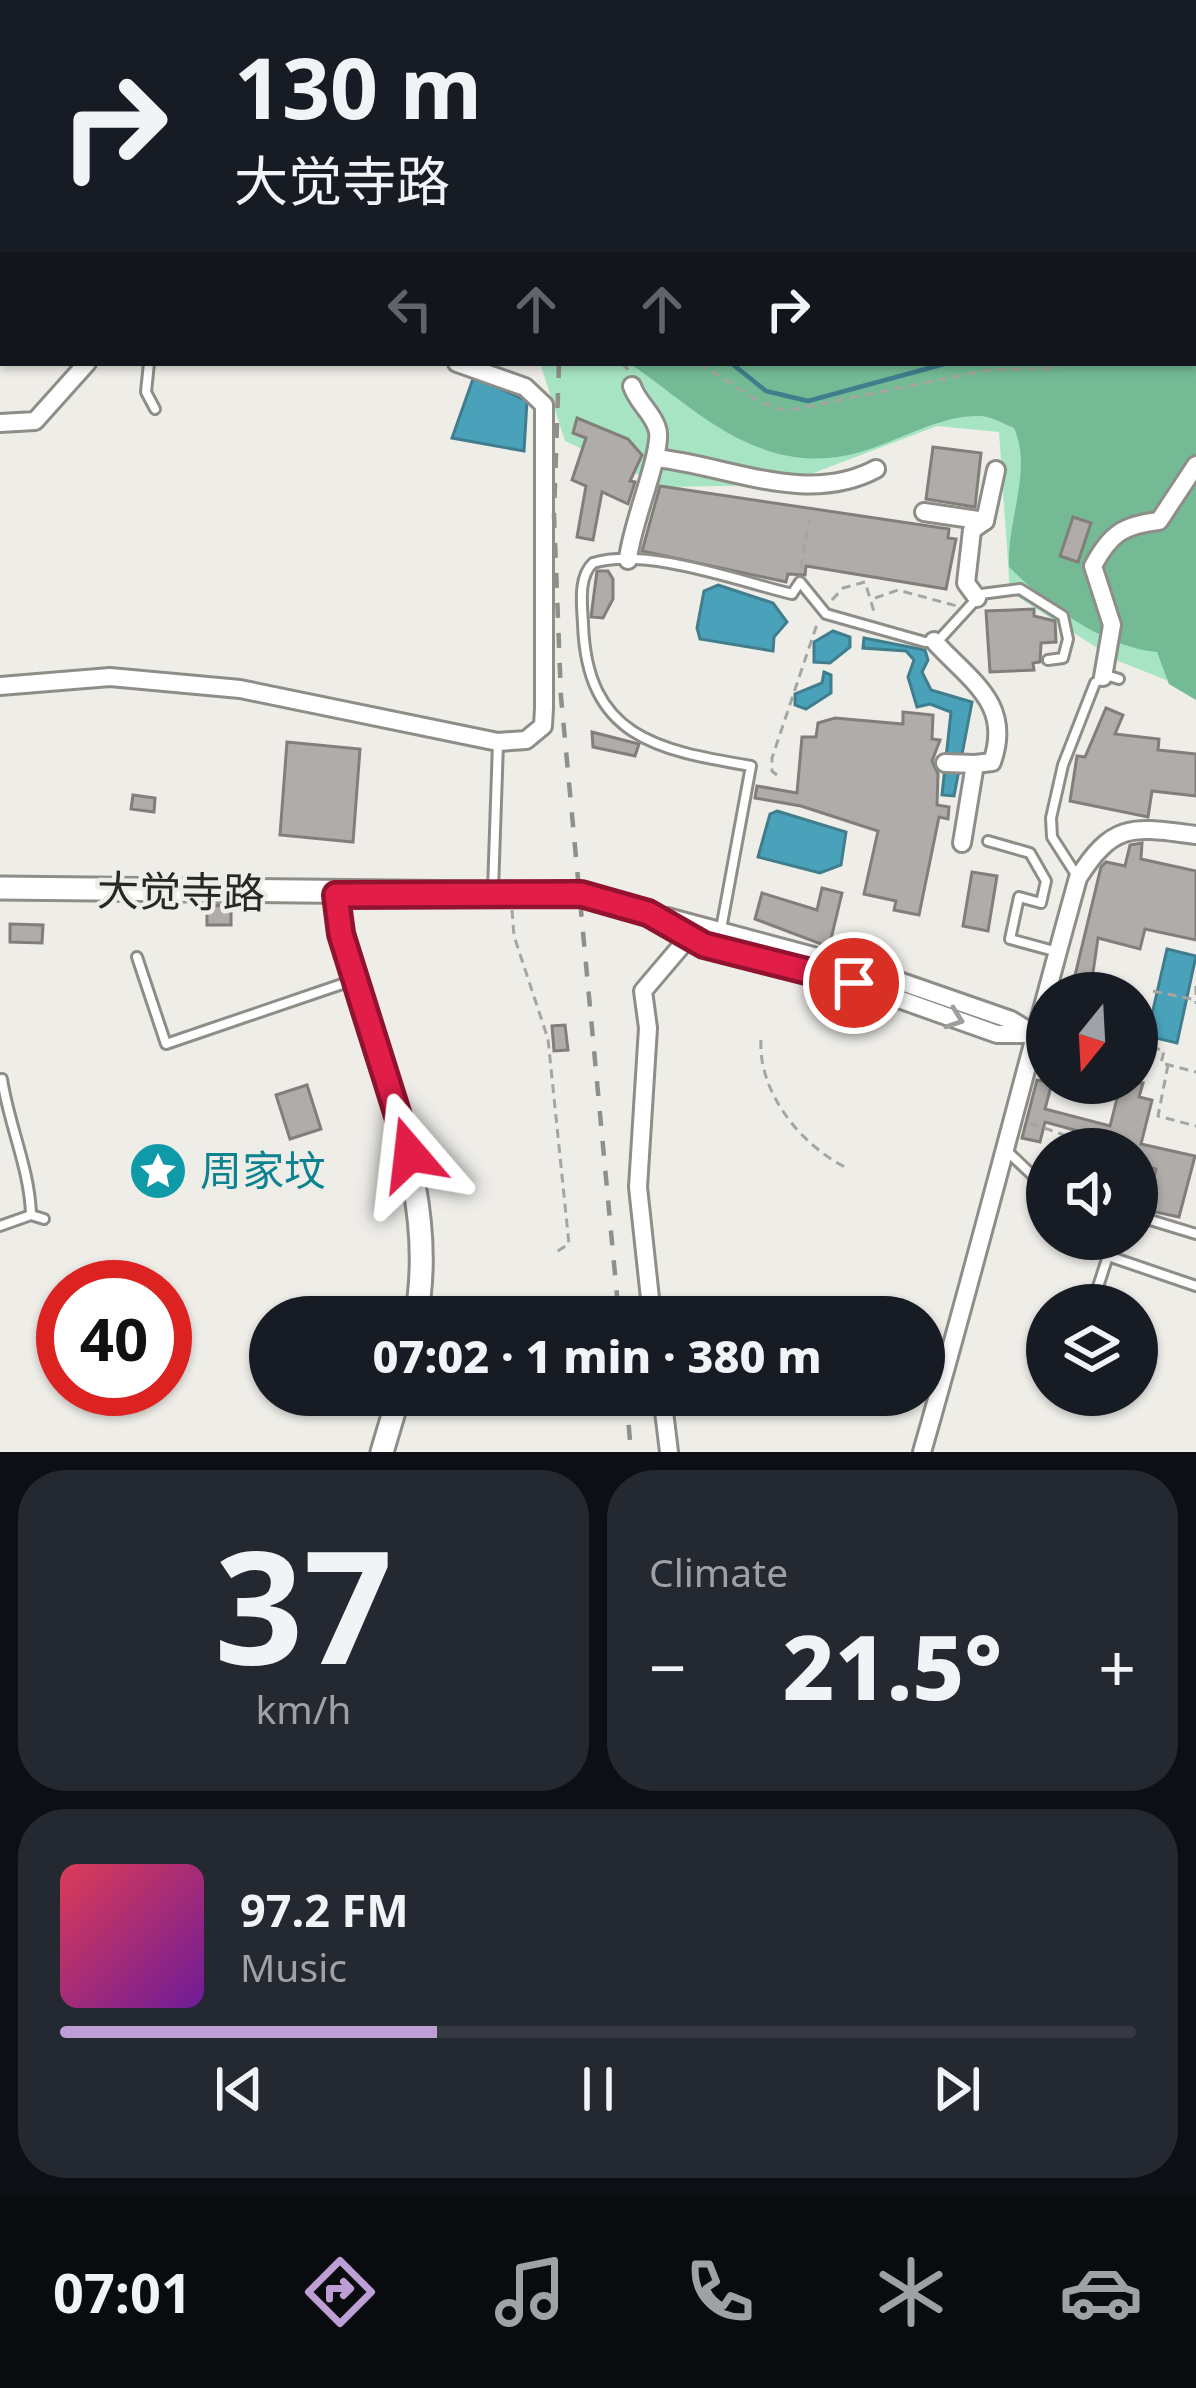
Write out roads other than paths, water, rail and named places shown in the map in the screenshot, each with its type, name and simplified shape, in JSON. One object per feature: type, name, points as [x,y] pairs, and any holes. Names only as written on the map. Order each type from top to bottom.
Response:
[{"type":"street","points":[[0,423],[35,421],[84,366]]},
{"type":"street","points":[[0,686],[110,677],[240,689],[498,742],[526,740],[542,726],[544,406],[524,387],[465,366]]},
{"type":"street","points":[[628,560],[630,526],[656,458],[658,429],[632,386]]},
{"type":"street","points":[[656,458],[805,488],[854,481],[876,469]]},
{"type":"street","points":[[1111,678],[1112,625],[1094,566],[1107,539],[1128,525],[1159,521],[1196,465]]},
{"type":"street","points":[[971,604],[965,583],[972,530],[985,521],[996,470]]},
{"type":"street","points":[[924,512],[985,521]]},
{"type":"street","points":[[934,641],[988,698],[1001,737],[992,762],[945,763]]},
{"type":"street","points":[[962,843],[975,764]]},
{"type":"street","points":[[1050,972],[1078,878],[1097,847],[1123,830],[1196,835]]},
{"type":"street","name":"大觉寺路","points":[[0,888],[581,894],[873,972],[1004,1017],[1026,1029]]},
{"type":"street","points":[[336,895],[355,980],[413,1171],[421,1239],[417,1296]]},
{"type":"street","name":"大觉寺路","points":[[648,913],[688,938],[878,990],[997,1034],[1026,1034]]},
{"type":"street","points":[[650,1296],[638,1187],[649,1028],[643,991],[688,938]]},
{"type":"street","points":[[922,1452],[968,1297],[1026,1063]]},
{"type":"street","points":[[382,1452],[393,1416]]},
{"type":"street","points":[[664,1416],[668,1452]]},
{"type":"lane","points":[[149,366],[146,392],[155,409]]},
{"type":"lane","points":[[721,931],[752,766],[664,752],[605,708],[586,674],[583,578],[593,562],[628,560],[701,570],[792,594],[800,582],[824,612],[934,641],[971,604],[995,590],[1020,589],[1063,616],[1068,639],[1063,658],[1048,660]]},
{"type":"lane","points":[[1078,878],[1052,837],[1051,818],[1063,765],[1095,683],[1111,678]]},
{"type":"lane","points":[[498,742],[501,896]]},
{"type":"lane","points":[[988,841],[1030,853],[1046,881],[1041,903],[1019,897],[1010,939],[1055,952]]},
{"type":"lane","points":[[137,958],[166,1044],[355,980]]},
{"type":"lane","points":[[2,1079],[10,1131],[31,1190],[32,1215]]},
{"type":"lane","points":[[1002,1147],[1026,1169]]},
{"type":"lane","points":[[0,1226],[32,1215],[44,1220]]},
{"type":"lane","points":[[1158,1222],[1196,1234]]},
{"type":"lane","points":[[1099,1284],[1108,1256],[1196,1286]]},
{"type":"water","points":[[474,376],[527,401],[524,451],[452,438]]},
{"type":"water","points":[[718,585],[773,603],[787,622],[774,637],[773,651],[700,639],[697,628],[704,591]]},
{"type":"water","points":[[833,631],[850,637],[850,647],[830,663],[814,662],[814,642]]},
{"type":"water","points":[[864,638],[925,650],[928,660],[922,672],[931,690],[972,702],[954,796],[942,795],[951,712],[930,704],[917,707],[908,677],[914,660],[906,651],[863,648]]},
{"type":"water","points":[[824,672],[831,675],[831,693],[806,709],[795,705],[795,694],[822,683]]},
{"type":"water","points":[[777,811],[846,832],[841,865],[820,873],[758,857],[770,814]]},
{"type":"water","points":[[1167,949],[1196,956],[1177,1043],[1158,1039],[1158,988]]},
{"type":"waterway","points":[[735,366],[766,391],[808,401],[937,366]]},
{"type":"railway","points":[[559,366],[554,515],[561,697],[617,1296]]},
{"type":"railway","points":[[628,1416],[631,1452]]},
{"type":"place","name":"周家坟","points":[[158,1171]]}]
